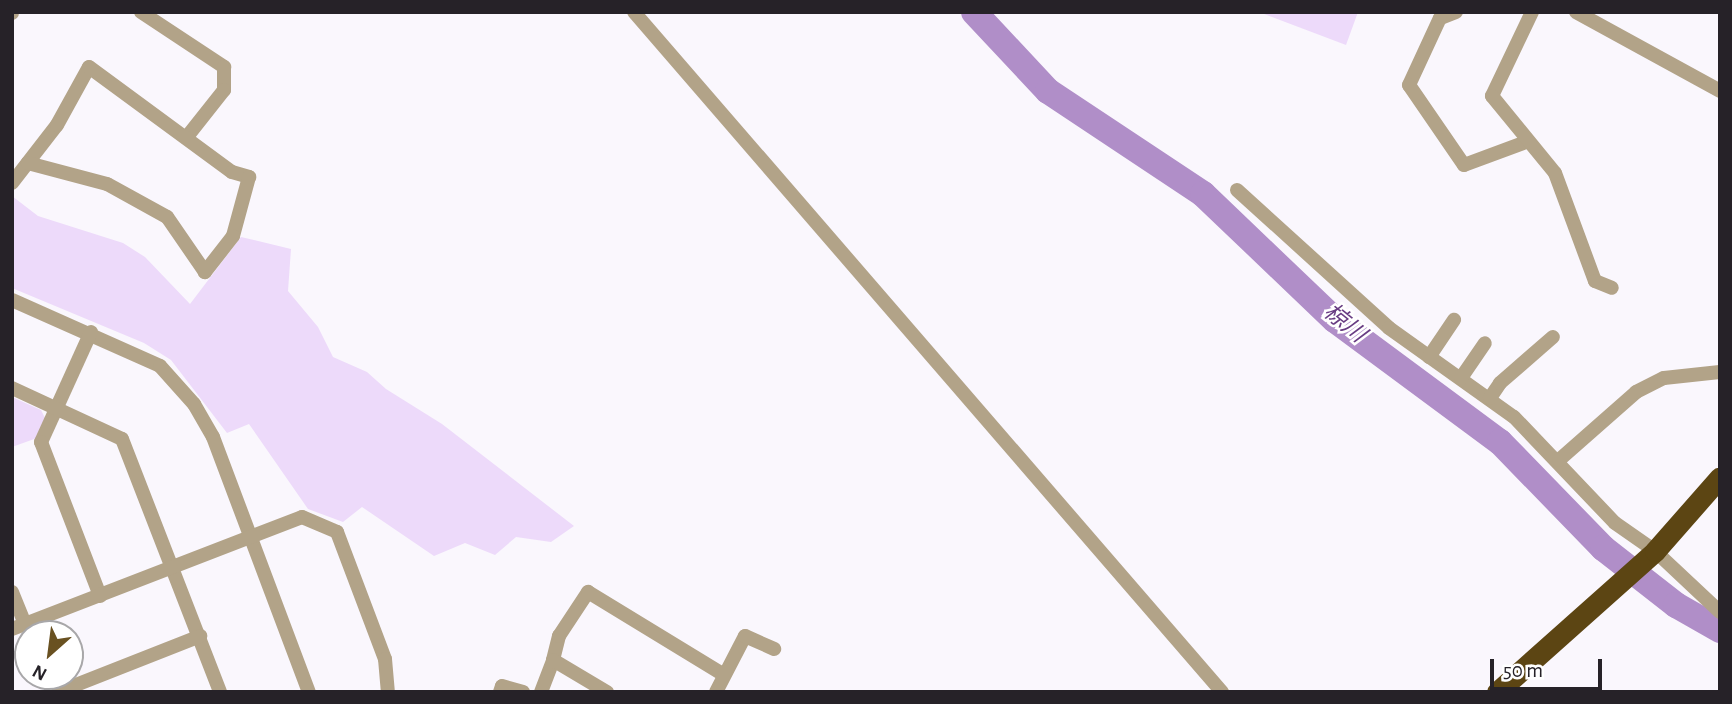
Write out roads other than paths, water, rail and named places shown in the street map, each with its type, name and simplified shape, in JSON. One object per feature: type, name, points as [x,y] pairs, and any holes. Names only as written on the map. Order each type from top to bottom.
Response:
[{"type":"highway","points":[[1497,692],[1655,551],[1720,477]]},
{"type":"street","points":[[141,12],[224,67],[224,90],[186,138]]},
{"type":"street","points":[[635,12],[1222,692]]},
{"type":"street","points":[[1456,12],[1440,18],[1409,85],[1465,165],[1526,142]]},
{"type":"street","points":[[1532,12],[1492,96],[1526,142],[1555,173],[1595,281],[1612,288]]},
{"type":"street","points":[[1576,12],[1595,18],[1720,91]]},
{"type":"street","points":[[12,183],[57,125],[89,67],[232,172],[249,177],[233,236],[205,272],[167,217],[107,184],[28,163]]},
{"type":"street","points":[[1237,190],[1375,316],[1490,398],[1559,460],[1615,523],[1655,551],[1720,612]]},
{"type":"street","points":[[12,300],[91,332],[160,366],[183,389],[213,437],[309,692]]},
{"type":"street","points":[[1429,356],[1454,320]]},
{"type":"street","points":[[91,332],[41,442],[100,596]]},
{"type":"street","points":[[1490,398],[1500,383],[1553,337]]},
{"type":"street","points":[[1461,378],[1485,344]]},
{"type":"street","points":[[1559,460],[1636,392],[1664,378],[1720,372]]},
{"type":"street","points":[[12,388],[122,439],[220,692]]},
{"type":"street","points":[[37,620],[302,517],[337,532],[385,659],[388,692]]},
{"type":"street","points":[[12,592],[17,620]]},
{"type":"street","points":[[541,692],[559,636],[588,592],[724,676]]},
{"type":"street","points":[[58,692],[200,636]]},
{"type":"street","points":[[716,692],[745,636],[775,649]]},
{"type":"street","points":[[553,660],[607,692]]},
{"type":"street","points":[[500,692],[502,686],[523,692]]},
{"type":"waterway","name":"椋川","points":[[974,12],[1048,91],[1203,194],[1335,320],[1500,442],[1603,548],[1676,605],[1720,630]]}]
